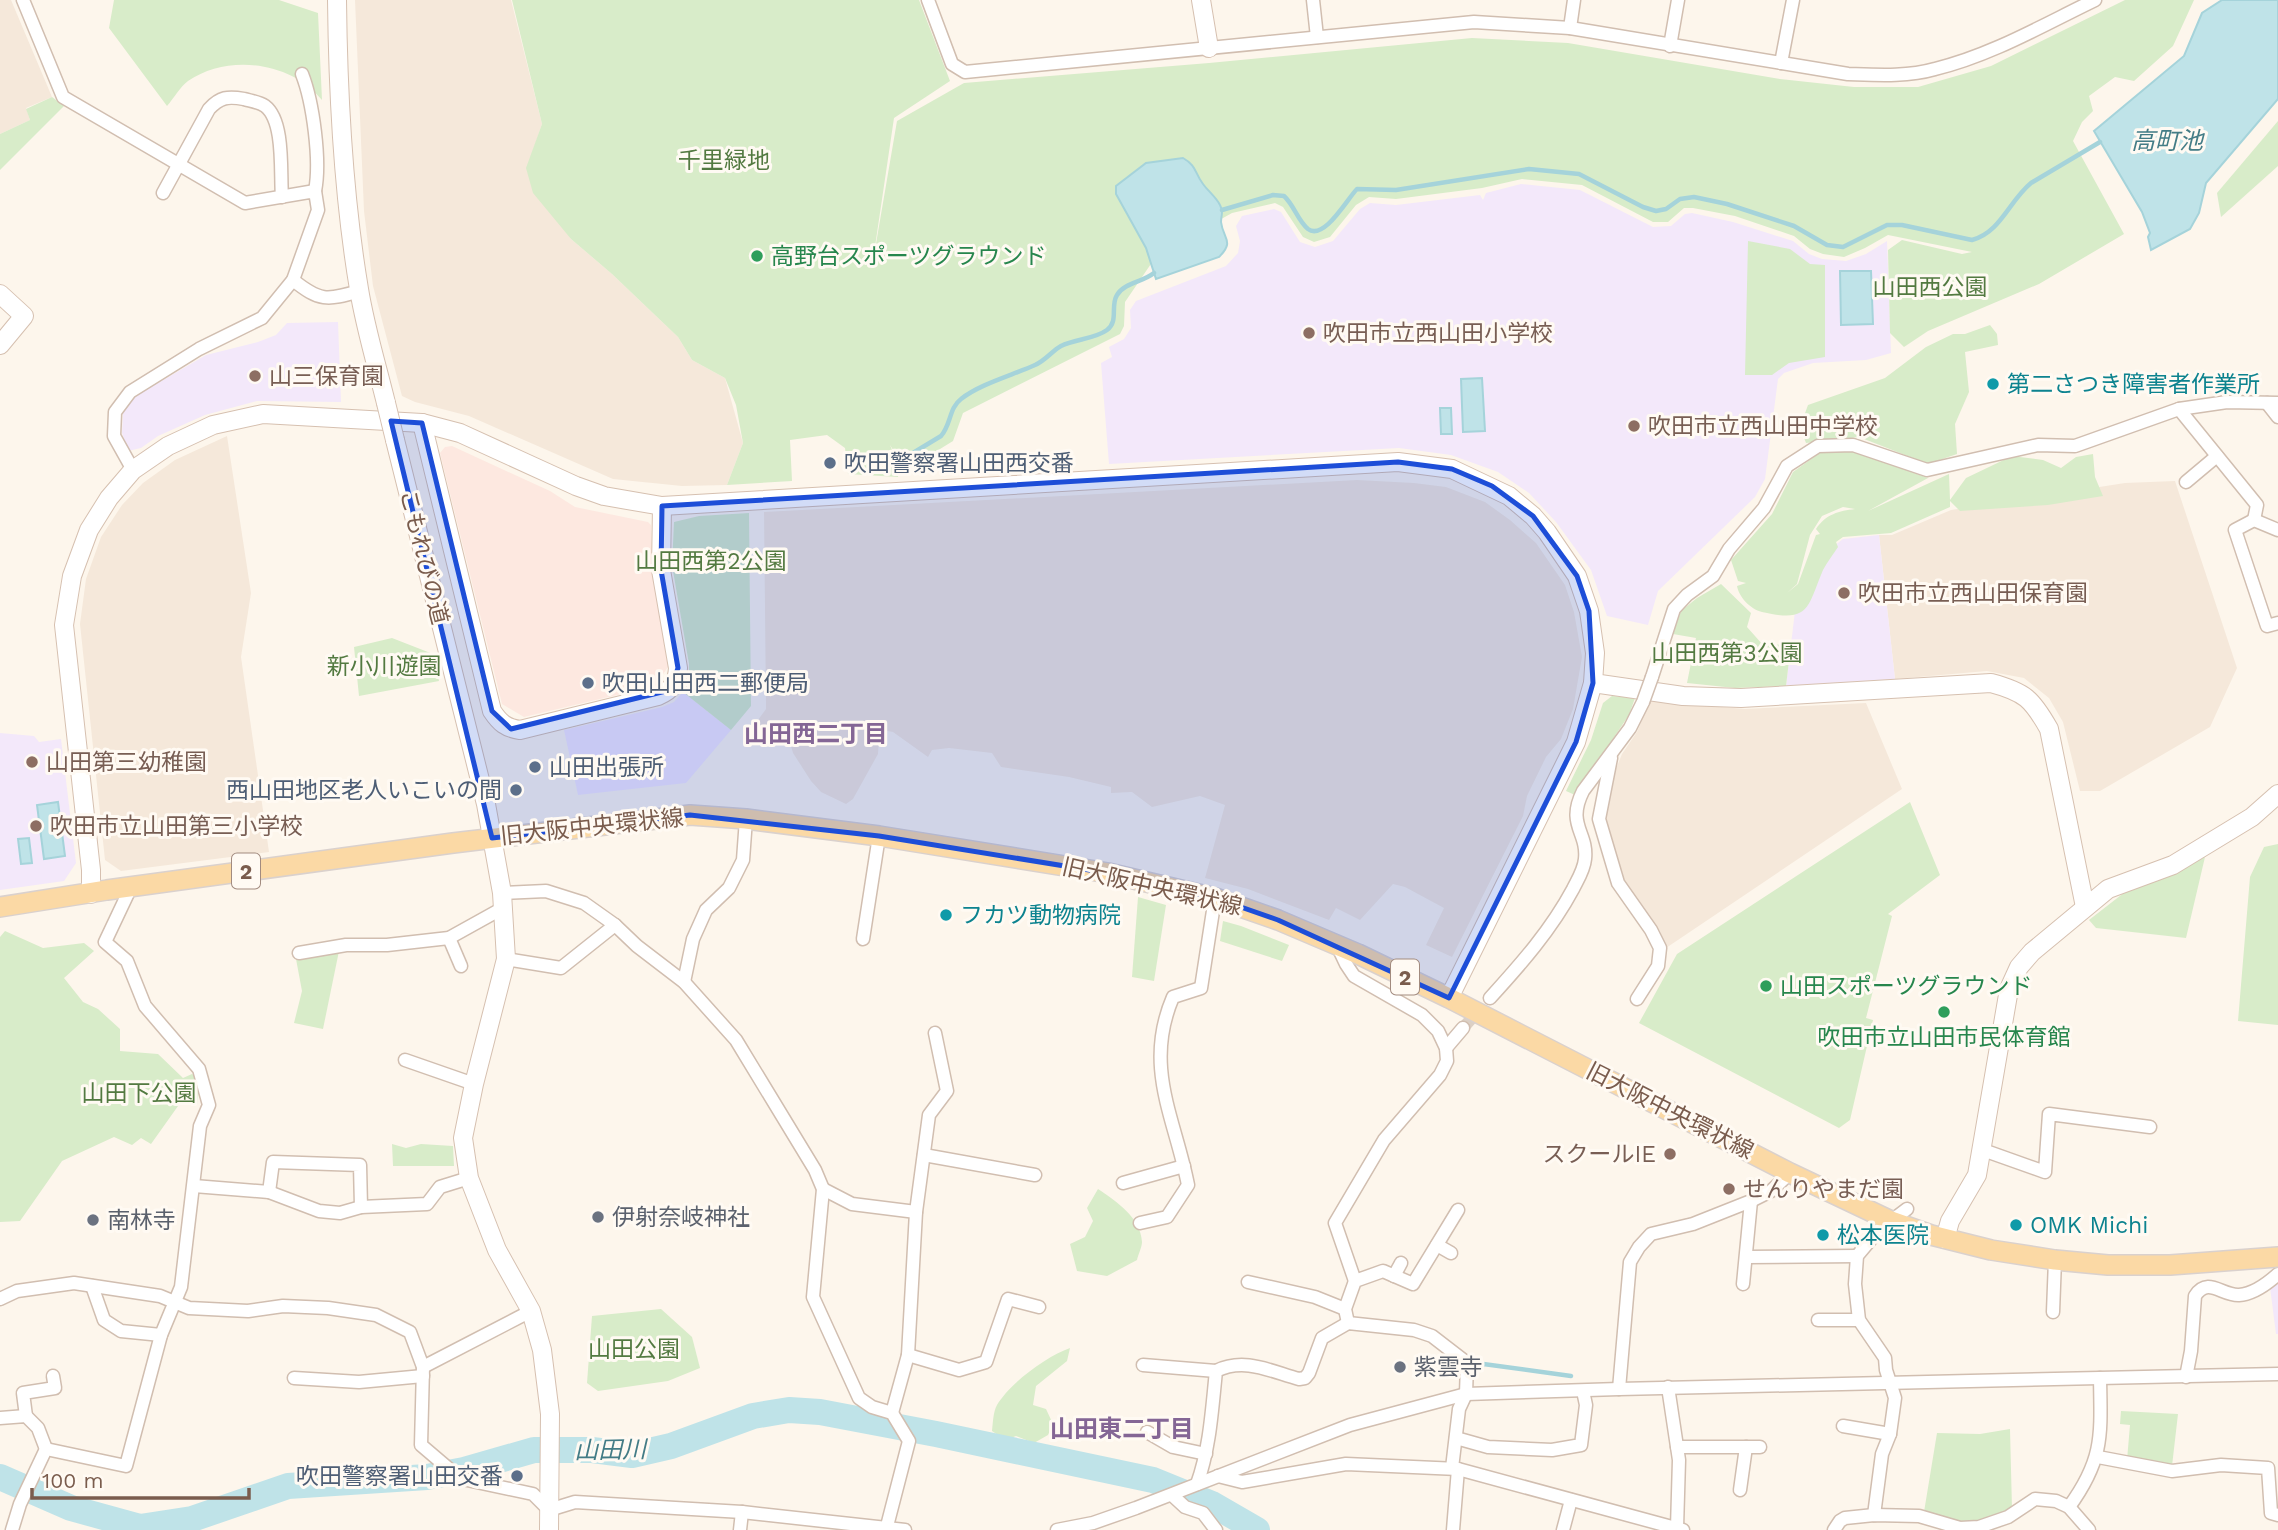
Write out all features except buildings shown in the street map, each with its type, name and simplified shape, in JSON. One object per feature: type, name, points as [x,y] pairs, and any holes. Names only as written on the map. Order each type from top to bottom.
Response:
[{"type":"main road","name":"旧大阪中央環状線","points":[[0,908],[131,887],[492,838],[690,815],[746,819],[879,836],[1108,873],[1214,898],[1337,944],[1449,998],[1790,1173],[1899,1215],[1945,1239],[2056,1260],[2108,1265],[2170,1265],[2278,1257]]},
{"type":"street","points":[[23,0],[63,97],[245,203],[315,191]]},
{"type":"street","points":[[293,280],[313,296],[331,299],[359,291],[348,214],[337,0]]},
{"type":"street","points":[[928,0],[952,64],[965,72],[1474,22],[1570,28],[1848,74],[1888,76],[1934,70],[1985,53],[2095,0]]},
{"type":"street","points":[[1201,0],[1209,48]]},
{"type":"street","points":[[1313,0],[1317,37]]},
{"type":"street","points":[[1570,28],[1574,0]]},
{"type":"street","points":[[1670,46],[1678,0]]},
{"type":"street","points":[[1781,63],[1793,0]]},
{"type":"street","points":[[133,470],[114,436],[116,412],[130,392],[199,349],[262,318],[293,280],[318,210],[315,191],[318,176],[308,91],[302,74]]},
{"type":"street","points":[[163,193],[209,109],[218,99],[230,96],[263,104],[273,114],[278,128],[282,197]]},
{"type":"street","name":"こもれびの道","points":[[359,291],[486,804],[503,900],[506,959],[463,1138],[469,1178],[497,1250],[531,1311],[542,1350],[551,1429],[549,1530]]},
{"type":"street","points":[[0,294],[24,316],[0,345]]},
{"type":"street","points":[[1490,998],[1532,951],[1560,914],[1583,869],[1586,855],[1576,817],[1577,802],[1630,728],[1643,702],[1674,609],[1687,595],[1713,576],[1729,549],[1765,508],[1787,467],[1818,446],[1853,445],[1927,470],[2038,445],[2075,446],[2179,409],[2227,402],[2273,403],[2278,417]]},
{"type":"street","points":[[2179,409],[2257,505],[2254,520]]},
{"type":"street","points":[[91,894],[91,870],[64,625],[72,576],[89,530],[133,470],[168,446],[213,425],[262,414],[422,423],[460,433],[604,496],[662,506],[1398,462],[1452,469],[1492,486],[1521,505],[1547,533],[1577,576],[1589,611],[1595,653],[1593,682],[1576,742],[1449,998]]},
{"type":"street","points":[[422,423],[492,711],[500,723],[511,729],[520,730],[658,696],[670,690],[678,678],[678,668],[661,570],[662,506]]},
{"type":"street","points":[[2186,482],[2217,456]]},
{"type":"street","points":[[2254,520],[2278,530]]},
{"type":"street","points":[[2254,520],[2235,530],[2267,626],[2278,623]]},
{"type":"street","points":[[1593,682],[1683,696],[1741,698],[1991,683],[2016,690],[2036,706],[2049,729],[2085,907]]},
{"type":"street","points":[[1611,755],[1599,819],[1618,883],[1651,930],[1660,948],[1658,966],[1637,999]]},
{"type":"street","points":[[1945,1239],[1950,1221],[1977,1175],[2009,989],[2019,967],[2108,888],[2173,865],[2252,817],[2278,794]]},
{"type":"street","points":[[684,982],[693,939],[706,910],[729,888],[743,860],[746,819]]},
{"type":"street","points":[[863,939],[879,836]]},
{"type":"street","points":[[46,1449],[126,1466],[161,1335],[181,1287],[200,1126],[209,1105],[199,1069],[145,1006],[127,961],[105,942],[131,887]]},
{"type":"street","points":[[299,953],[346,945],[387,945],[449,938],[503,900],[546,891],[584,903],[684,982],[736,1040],[815,1170],[823,1189],[813,1297],[859,1398],[872,1407],[892,1413],[909,1441],[886,1529]]},
{"type":"street","points":[[1140,1223],[1167,1217],[1188,1185],[1170,1122],[1160,1061],[1163,1020],[1172,997],[1201,988],[1214,898]]},
{"type":"street","points":[[506,959],[561,968],[615,925]]},
{"type":"street","points":[[449,938],[461,965]]},
{"type":"street","points":[[1337,944],[1354,976],[1422,1015],[1438,1031],[1446,1048],[1447,1060],[1440,1075],[1384,1140],[1335,1223],[1354,1281],[1345,1309],[1348,1322]]},
{"type":"street","points":[[1446,1048],[1464,1028]]},
{"type":"street","points":[[892,1413],[908,1355],[916,1212],[929,1115],[947,1091],[935,1033]]},
{"type":"street","points":[[405,1059],[474,1084]]},
{"type":"street","points":[[1983,1150],[2045,1172],[2049,1114],[2150,1127]]},
{"type":"street","points":[[924,1155],[1035,1175]]},
{"type":"street","points":[[269,1192],[273,1162],[360,1165],[361,1207]]},
{"type":"street","points":[[1123,1183],[1184,1166]]},
{"type":"street","points":[[1619,1389],[1630,1262],[1639,1247],[1651,1234],[1693,1224],[1751,1201],[1771,1191],[1790,1173]]},
{"type":"street","points":[[194,1185],[269,1192],[319,1211],[340,1213],[361,1207],[427,1204],[440,1187],[469,1178]]},
{"type":"street","points":[[823,1189],[852,1205],[916,1212]]},
{"type":"street","points":[[1743,1284],[1751,1201]]},
{"type":"street","points":[[1354,1281],[1383,1271],[1413,1284],[1458,1210]]},
{"type":"street","points":[[1874,1515],[1882,1454],[1890,1434],[1895,1398],[1885,1358],[1858,1320],[1855,1284],[1857,1256],[1878,1231],[1899,1215]]},
{"type":"street","points":[[1437,1245],[1451,1252]]},
{"type":"street","points":[[1747,1257],[1857,1256]]},
{"type":"street","points":[[2053,1312],[2056,1260]]},
{"type":"street","points":[[1394,1276],[1401,1263]]},
{"type":"street","points":[[2186,1377],[2195,1296],[2200,1289],[2206,1286],[2241,1295],[2257,1289],[2278,1274]]},
{"type":"street","points":[[1248,1282],[1315,1297],[1345,1309]]},
{"type":"street","points":[[0,1298],[17,1291],[74,1283],[160,1296],[189,1308],[248,1311],[283,1306],[328,1308],[376,1315],[410,1332],[423,1372],[421,1446],[455,1474],[467,1480],[533,1494],[549,1510]]},
{"type":"street","points":[[93,1286],[104,1320],[121,1331],[161,1335]]},
{"type":"street","points":[[908,1355],[959,1370],[986,1362],[1008,1299],[1039,1307]]},
{"type":"street","points":[[294,1378],[359,1382],[423,1372],[531,1311]]},
{"type":"street","points":[[1818,1320],[1858,1320]]},
{"type":"street","points":[[1143,1365],[1216,1371],[1243,1363],[1299,1379],[1305,1378],[1309,1373],[1322,1338],[1348,1322],[1414,1330],[1432,1336],[1467,1363],[1466,1394],[1460,1409],[1456,1438],[1453,1530]]},
{"type":"street","points":[[1197,1484],[1206,1454],[1216,1371]]},
{"type":"street","points":[[1057,1530],[1094,1526],[1172,1498],[1197,1484],[1350,1425],[1466,1394],[2278,1374]]},
{"type":"street","points":[[12,1530],[20,1504],[46,1449],[38,1428],[26,1416],[23,1393],[55,1388],[53,1376]]},
{"type":"street","points":[[2069,1507],[2087,1483],[2098,1457],[2101,1423],[2100,1378]]},
{"type":"street","points":[[1218,1476],[1242,1482],[1346,1464],[1455,1469],[1680,1529],[1679,1460],[1668,1388]]},
{"type":"street","points":[[1456,1438],[1488,1447],[1552,1450],[1581,1445],[1586,1405],[1583,1391]]},
{"type":"street","points":[[0,1418],[26,1416]]},
{"type":"street","points":[[1843,1426],[1890,1434]]},
{"type":"street","points":[[1147,1432],[1173,1447],[1206,1454]]},
{"type":"street","points":[[1677,1447],[1760,1447]]},
{"type":"street","points":[[1740,1490],[1746,1447]]},
{"type":"street","points":[[2098,1457],[2172,1471],[2221,1465],[2268,1468],[2271,1513],[2278,1515]]},
{"type":"street","points":[[1172,1498],[1203,1513],[1216,1530]]},
{"type":"street","points":[[1834,1530],[1845,1518],[1874,1515],[1919,1516],[1960,1529],[1979,1528],[2008,1517],[2035,1499],[2056,1501],[2069,1507],[2089,1530]]},
{"type":"street","points":[[1563,1530],[1571,1500]]},
{"type":"street","points":[[536,1530],[549,1510],[576,1502],[742,1512],[905,1530]]},
{"type":"street","points":[[740,1530],[742,1512]]},
{"type":"highlighted area","points":[[391,421],[422,423],[492,711],[511,729],[670,690],[678,668],[661,570],[662,506],[1398,462],[1452,469],[1492,486],[1533,516],[1577,576],[1589,611],[1593,683],[1576,742],[1449,998],[1278,920],[1215,898],[1108,873],[879,836],[690,815],[492,838]]},
{"type":"shaded area","points":[[0,0],[11,0],[52,97],[26,108],[30,120],[0,134]]},
{"type":"shaded area","points":[[355,0],[511,0],[542,124],[527,168],[571,239],[678,337],[692,360],[725,378],[743,443],[727,485],[682,486],[613,479],[469,416],[402,396],[373,286],[364,211]]},
{"type":"shaded area","points":[[1521,184],[1580,190],[1653,227],[1671,226],[1685,214],[1692,213],[1733,222],[1793,241],[1809,254],[1822,259],[1846,261],[1866,254],[1887,241],[1891,353],[1866,360],[1813,363],[1784,373],[1778,379],[1765,479],[1755,497],[1658,591],[1648,625],[1607,616],[1591,570],[1556,522],[1529,493],[1498,472],[1451,455],[1399,448],[1109,464],[1101,363],[1112,357],[1109,347],[1124,339],[1131,328],[1130,310],[1136,301],[1226,266],[1238,253],[1240,241],[1236,226],[1242,216],[1274,209],[1281,212],[1300,242],[1315,247],[1333,241],[1360,209],[1370,203],[1396,205],[1480,195],[1483,200],[1486,193]]},
{"type":"shaded area","name":"山三保育園","points":[[338,322],[341,402],[257,401],[205,415],[158,436],[141,448],[128,451],[122,433],[123,413],[134,397],[206,355],[276,335],[287,323]]},
{"type":"shaded area","points":[[227,436],[251,593],[241,657],[269,852],[121,871],[105,860],[80,624],[86,579],[101,537],[122,505],[143,483],[175,460]]},
{"type":"shaded area","points":[[452,446],[550,491],[575,507],[648,522],[651,525],[652,569],[668,667],[655,686],[524,717],[502,704],[440,453],[445,447]]},
{"type":"shaded area","points":[[1357,480],[1446,487],[1485,502],[1536,543],[1565,585],[1574,612],[1582,657],[1573,709],[1561,739],[1546,757],[1527,796],[1523,816],[1452,957],[1426,945],[1444,908],[1405,887],[1393,884],[1360,920],[1336,908],[1329,920],[1248,889],[1205,878],[1225,805],[1200,796],[1152,807],[1132,792],[1111,793],[1111,787],[1069,777],[1001,767],[992,753],[949,748],[932,750],[928,757],[893,732],[877,729],[878,754],[853,799],[846,804],[821,792],[811,781],[793,753],[787,732],[747,735],[766,709],[764,512]]},
{"type":"shaded area","points":[[2175,481],[2237,668],[2210,727],[2100,791],[2080,791],[2063,722],[2049,698],[2024,678],[1987,671],[1895,679],[1879,535],[1892,535],[1951,510],[2125,483]]},
{"type":"shaded area","name":"吹田市立西山田保育園","points":[[1879,535],[1895,679],[1786,686],[1795,611],[1828,551],[1843,539]]},
{"type":"shaded area","points":[[683,692],[731,730],[686,783],[578,795],[564,730],[662,707],[674,702]]},
{"type":"shaded area","points":[[1650,701],[1745,709],[1866,703],[1902,789],[1666,948],[1660,931],[1624,881],[1605,818],[1612,779]]},
{"type":"shaded area","name":"吹田市立山田第三小学校","points":[[0,733],[34,736],[39,742],[61,739],[76,863],[64,881],[0,890]]},
{"type":"shaded area","points":[[2278,1279],[2278,1334],[2276,1334],[2270,1287]]},
{"type":"green space","points":[[114,0],[279,0],[318,13],[322,100],[294,77],[259,66],[240,65],[204,72],[188,81],[167,106],[109,28]]},
{"type":"green space","points":[[512,0],[919,0],[950,81],[894,118],[872,267],[897,121],[964,83],[1472,38],[1568,43],[1780,79],[1854,87],[1918,87],[1991,66],[2125,0],[2194,0],[2173,46],[2134,81],[2115,77],[2089,96],[2093,111],[2082,122],[2073,141],[2124,234],[2039,284],[1928,331],[1904,347],[1890,333],[1888,250],[1902,240],[1962,254],[1972,252],[1888,235],[1844,257],[1823,254],[1810,249],[1794,236],[1735,216],[1684,208],[1668,222],[1653,222],[1582,185],[1522,179],[1482,188],[1396,199],[1369,197],[1356,205],[1330,237],[1314,242],[1303,237],[1283,207],[1275,203],[1232,213],[1157,255],[1125,302],[1124,326],[1120,334],[963,413],[953,441],[906,470],[890,445],[899,467],[898,477],[848,474],[845,448],[827,435],[790,440],[792,481],[727,485],[743,443],[736,405],[725,378],[692,360],[678,337],[571,239],[533,193],[526,168],[542,124]]},
{"type":"green space","points":[[52,97],[64,106],[0,170],[0,134],[30,120],[26,109]]},
{"type":"green space","points":[[2278,121],[2278,166],[2221,217],[2217,193]]},
{"type":"green space","points":[[1748,241],[1790,249],[1810,264],[1825,265],[1825,357],[1789,363],[1772,375],[1745,375]]},
{"type":"green space","points":[[1990,325],[1997,334],[1998,345],[1965,352],[1969,392],[1955,424],[1957,454],[1928,464],[1859,437],[1806,443],[1800,427],[1808,405],[1885,378],[1926,347],[1953,334],[1965,334]]},
{"type":"green space","points":[[1853,451],[1928,478],[1868,511],[1949,474],[1950,500],[1966,478],[2012,456],[2043,460],[2061,468],[2076,457],[2093,454],[2095,477],[2103,496],[2048,505],[1960,511],[1950,501],[1950,507],[1891,533],[1843,537],[1836,542],[1838,547],[1823,570],[1805,609],[1790,615],[1762,612],[1749,605],[1740,594],[1737,586],[1746,583],[1738,581],[1731,560],[1772,514],[1793,472],[1821,452]],"holes":[[[1843,507],[1855,509],[1833,514],[1820,524],[1816,529],[1820,534],[1816,535],[1798,584],[1787,593],[1797,584],[1810,535],[1822,516]]]},
{"type":"green space","name":"山田西第2公園","points":[[749,513],[751,706],[731,730],[683,692],[689,679],[689,664],[672,565],[674,522],[699,516]]},
{"type":"green space","name":"山田西第3公園","points":[[1721,584],[1751,613],[1747,627],[1763,645],[1791,644],[1786,686],[1735,688],[1687,683],[1696,638],[1673,634],[1681,611]]},
{"type":"green space","name":"新小川遊園","points":[[392,638],[433,654],[439,681],[359,696],[354,647]]},
{"type":"green space","points":[[1612,696],[1635,698],[1629,715],[1575,795],[1566,791],[1591,740],[1603,703]]},
{"type":"green space","name":"山田スポーツグラウンド","points":[[1910,802],[1940,875],[1888,914],[1892,916],[1866,1018],[1873,1020],[1850,1120],[1839,1128],[1639,1023],[1677,954]]},
{"type":"green space","points":[[2278,844],[2278,1025],[2238,1021],[2250,877],[2264,847]]},
{"type":"green space","points":[[2205,857],[2186,938],[2096,928],[2089,920],[2125,892],[2176,872]]},
{"type":"green space","points":[[1138,897],[1166,905],[1154,981],[1132,977]]},
{"type":"green space","points":[[1223,921],[1289,945],[1282,961],[1220,941]]},
{"type":"green space","name":"山田下公園","points":[[5,931],[43,948],[84,943],[94,951],[64,978],[83,1002],[98,1009],[120,1029],[120,1051],[158,1054],[183,1078],[192,1074],[200,1080],[197,1105],[183,1099],[151,1144],[141,1138],[132,1145],[114,1137],[62,1161],[20,1221],[0,1222],[0,937]]},
{"type":"green space","points":[[339,951],[323,1029],[294,1023],[302,991],[296,959]]},
{"type":"green space","points":[[392,1144],[406,1148],[421,1144],[453,1146],[454,1166],[393,1166]]},
{"type":"green space","points":[[1098,1189],[1120,1205],[1132,1218],[1141,1233],[1142,1242],[1137,1260],[1107,1276],[1077,1271],[1070,1244],[1085,1237],[1093,1221],[1087,1208]]},
{"type":"green space","name":"山田公園","points":[[661,1309],[692,1337],[700,1368],[668,1381],[598,1391],[587,1383],[592,1316]]},
{"type":"green space","points":[[1070,1348],[1067,1361],[1036,1386],[1033,1405],[1046,1409],[1053,1424],[1048,1435],[1034,1443],[1016,1436],[1005,1440],[992,1431],[996,1408],[1011,1388],[1040,1364]]},
{"type":"green space","points":[[2121,1411],[2178,1414],[2172,1466],[2127,1460],[2130,1425],[2120,1424]]},
{"type":"green space","points":[[2010,1429],[2012,1509],[1968,1522],[1924,1512],[1937,1433],[1980,1434]]},
{"type":"water","name":"高町池","points":[[2222,0],[2278,0],[2278,99],[2206,183],[2199,213],[2190,229],[2151,250],[2148,237],[2150,233],[2142,212],[2094,131],[2184,56],[2202,13]]},
{"type":"water","points":[[1183,158],[1193,167],[1220,205],[1222,228],[1227,243],[1219,257],[1156,279],[1146,248],[1116,194],[1116,186],[1146,163]]},
{"type":"water","points":[[1840,271],[1871,271],[1873,324],[1841,325]]},
{"type":"water","points":[[1482,378],[1485,431],[1463,432],[1461,379]]},
{"type":"water","points":[[1440,408],[1451,408],[1452,434],[1441,434]]},
{"type":"water","points":[[58,802],[65,856],[44,859],[37,805]]},
{"type":"water","points":[[29,838],[32,863],[21,864],[18,839]]},
{"type":"waterway","points":[[1222,210],[1273,195],[1284,196],[1305,226],[1314,231],[1328,224],[1357,189],[1396,190],[1529,169],[1579,174],[1656,211],[1666,209],[1680,199],[1694,197],[1727,204],[1794,226],[1827,245],[1843,247],[1887,225],[1902,225],[1972,240],[1982,236],[1998,223],[2031,183],[2100,142]]},
{"type":"waterway","points":[[893,465],[941,436],[954,407],[961,399],[987,384],[1039,363],[1061,346],[1107,330],[1113,322],[1115,299],[1120,291],[1154,273]]},
{"type":"waterway","points":[[1476,1363],[1571,1376]]},
{"type":"waterway","name":"山田川","points":[[0,1477],[71,1508],[140,1527],[192,1519],[288,1486],[427,1477],[464,1470],[534,1450],[592,1450],[632,1455],[671,1446],[753,1416],[789,1410],[820,1412],[936,1434],[1153,1480],[1212,1504],[1257,1530]]},
{"type":"tunnel","points":[[1463,1028],[1490,998]]},
{"type":"place","name":"高野台スポーツグラウンド","points":[[757,256]]},
{"type":"place","name":"吹田市立西山田小学校","points":[[1309,333]]},
{"type":"place","name":"山三保育園","points":[[255,376]]},
{"type":"place","name":"第二さつき障害者作業所","points":[[1993,384]]},
{"type":"place","name":"吹田市立西山田中学校","points":[[1634,426]]},
{"type":"place","name":"吹田警察署山田西交番","points":[[830,463]]},
{"type":"place","name":"吹田市立西山田保育園","points":[[1844,593]]},
{"type":"place","name":"吹田山田西二郵便局","points":[[588,683]]},
{"type":"place","name":"山田第三幼稚園","points":[[32,762]]},
{"type":"place","name":"山田出張所","points":[[535,767]]},
{"type":"place","name":"西山田地区老人いこいの間","points":[[516,790]]},
{"type":"place","name":"吹田市立山田第三小学校","points":[[36,826]]},
{"type":"place","name":"フカツ動物病院","points":[[946,915]]},
{"type":"place","name":"山田スポーツグラウンド","points":[[1766,986]]},
{"type":"place","name":"吹田市立山田市民体育館","points":[[1944,1012]]},
{"type":"place","name":"スクールIE","points":[[1670,1154]]},
{"type":"place","name":"せんりやまだ園","points":[[1729,1189]]},
{"type":"place","name":"伊射奈岐神社","points":[[598,1217]]},
{"type":"place","name":"南林寺","points":[[93,1220]]},
{"type":"place","name":"OMK Michi","points":[[2016,1225]]},
{"type":"place","name":"松本医院","points":[[1823,1235]]},
{"type":"place","name":"紫雲寺","points":[[1400,1367]]},
{"type":"place","name":"吹田警察署山田交番","points":[[517,1476]]},
{"type":"district","name":"山田西二丁目","points":[[816,734]]},
{"type":"district","name":"山田東二丁目","points":[[1122,1429]]},
{"type":"park label","name":"千里緑地","points":[[724,160]]},
{"type":"park label","name":"山田西公園","points":[[1930,287]]}]
